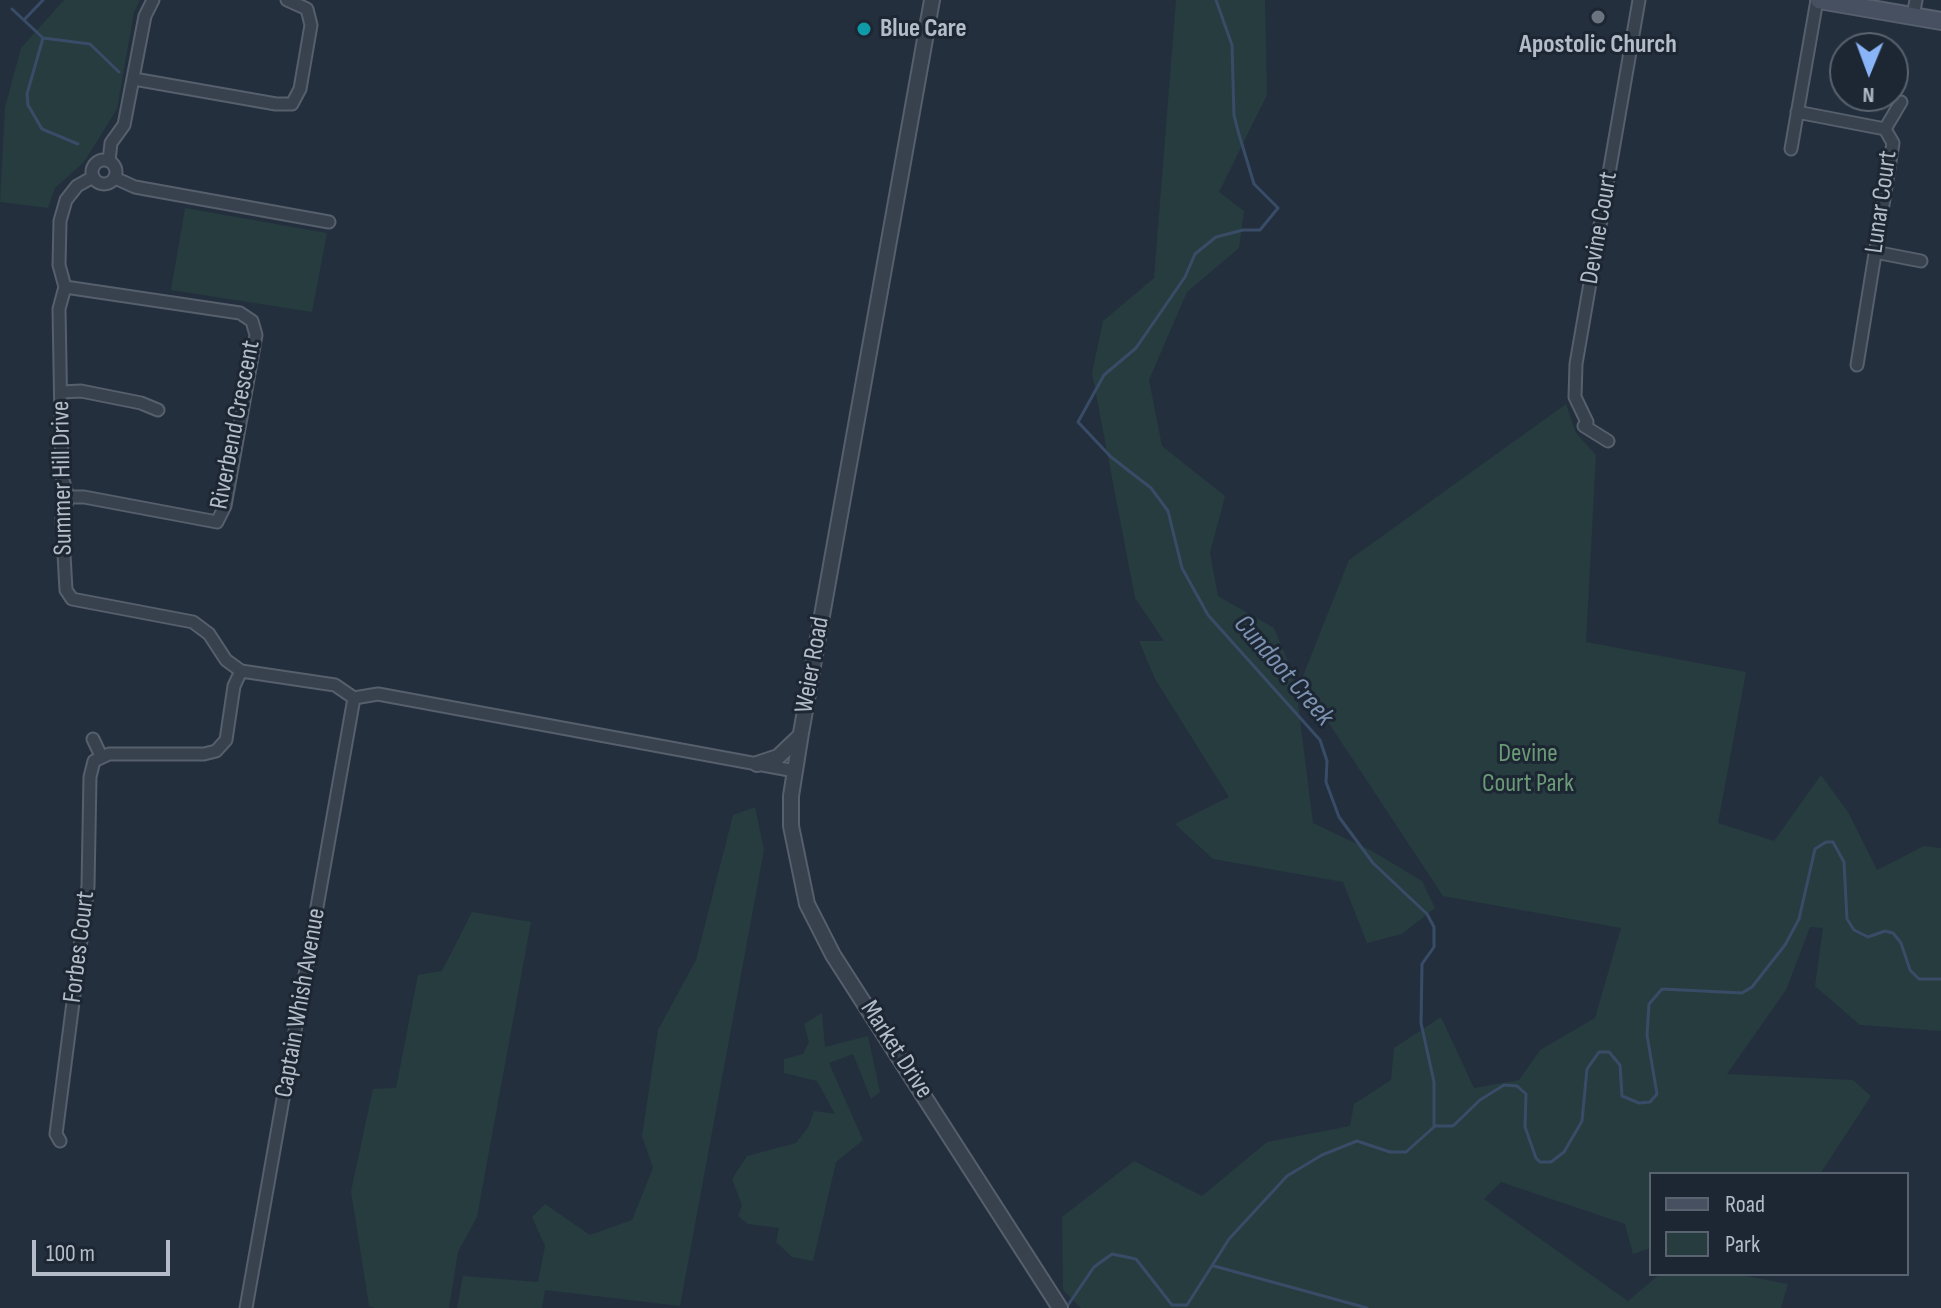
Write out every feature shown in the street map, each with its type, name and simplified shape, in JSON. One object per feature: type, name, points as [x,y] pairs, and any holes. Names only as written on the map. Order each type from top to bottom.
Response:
[{"type":"main road","points":[[1818,0],[1915,8],[1941,21]]},
{"type":"street","points":[[109,161],[111,143],[124,125],[145,16],[153,0]]},
{"type":"street","points":[[134,79],[276,104],[292,104],[300,89],[311,25],[307,9],[287,0]]},
{"type":"street","name":"Weier Road","points":[[795,771],[932,0]]},
{"type":"street","name":"Devine Court","points":[[1608,441],[1584,426],[1587,422],[1575,397],[1576,364],[1639,0]]},
{"type":"street","points":[[1791,149],[1818,0]]},
{"type":"street","name":"Lunar Court","points":[[1797,112],[1885,129],[1893,143],[1857,365]]},
{"type":"street","points":[[1885,129],[1895,112]]},
{"type":"street","points":[[109,161],[94,165],[93,177],[104,185],[115,178]]},
{"type":"street","points":[[109,161],[116,168],[115,178]]},
{"type":"street","name":"Summer Hill Drive","points":[[93,177],[77,186],[66,200],[60,221],[59,265],[65,287],[59,309],[62,477],[68,497],[62,519],[66,590],[72,599],[193,622],[209,634],[226,660],[241,671]]},
{"type":"street","points":[[115,178],[135,187],[329,222]]},
{"type":"street","points":[[1875,252],[1921,261]]},
{"type":"street","name":"Riverbend Crescent","points":[[65,287],[240,313],[252,321],[256,335],[225,506],[217,522],[84,497],[68,497]]},
{"type":"street","points":[[61,392],[81,391],[158,410]]},
{"type":"street","points":[[93,739],[101,756],[216,751],[226,740],[234,686],[241,671],[335,685],[354,698],[378,694],[795,771]]},
{"type":"street","name":"Captain Whish Avenue","points":[[246,1308],[354,698]]},
{"type":"street","points":[[757,764],[783,753],[801,733]]},
{"type":"street","name":"Forbes Court","points":[[60,1141],[56,1134],[88,886],[90,777],[94,761],[101,756]]},
{"type":"street","name":"Market Drive","points":[[795,771],[791,826],[807,904],[833,955],[1060,1308]]},
{"type":"green space","points":[[64,0],[140,0],[134,12],[117,109],[84,162],[55,188],[48,208],[0,202],[5,107],[21,48]]},
{"type":"green space","points":[[1176,0],[1265,0],[1267,95],[1219,192],[1244,211],[1239,248],[1187,292],[1149,380],[1162,446],[1225,496],[1210,553],[1218,596],[1274,628],[1295,679],[1313,823],[1372,851],[1422,881],[1435,908],[1402,934],[1367,943],[1343,882],[1213,859],[1175,824],[1229,797],[1155,679],[1139,641],[1164,641],[1135,598],[1092,373],[1103,321],[1154,278]]},
{"type":"green space","points":[[185,208],[327,233],[312,312],[171,290]]},
{"type":"green space","name":"Devine Court Park","points":[[1566,404],[1576,433],[1596,455],[1586,642],[1746,672],[1718,823],[1774,841],[1821,775],[1848,812],[1877,870],[1924,846],[1941,848],[1941,1031],[1860,1025],[1815,986],[1823,928],[1810,927],[1786,990],[1727,1074],[1853,1080],[1871,1096],[1821,1172],[1649,1172],[1649,1249],[1633,1254],[1625,1224],[1501,1182],[1484,1199],[1628,1301],[1658,1276],[1746,1276],[1788,1284],[1781,1308],[1081,1308],[1063,1290],[1062,1217],[1134,1161],[1202,1196],[1267,1142],[1350,1126],[1354,1104],[1391,1080],[1394,1048],[1441,1017],[1474,1088],[1519,1080],[1540,1050],[1595,1018],[1621,928],[1443,896],[1301,681],[1349,560]]},
{"type":"green space","points":[[755,807],[764,850],[680,1306],[545,1290],[542,1308],[457,1308],[463,1276],[538,1282],[545,1246],[532,1217],[545,1204],[590,1235],[632,1220],[653,1168],[642,1136],[658,1030],[696,960],[733,815]]},
{"type":"green space","points":[[472,912],[531,922],[477,1217],[458,1252],[449,1308],[375,1308],[369,1306],[351,1191],[373,1089],[396,1088],[418,975],[442,971]]},
{"type":"green space","points":[[822,1013],[825,1047],[868,1036],[880,1092],[871,1099],[853,1054],[829,1063],[863,1140],[836,1162],[813,1261],[792,1257],[776,1242],[779,1228],[748,1224],[738,1216],[742,1205],[732,1179],[747,1156],[796,1143],[809,1126],[814,1111],[835,1114],[817,1081],[784,1073],[784,1059],[803,1054],[809,1042],[804,1024]]},
{"type":"waterway","points":[[24,20],[43,0]]},
{"type":"waterway","name":"Cundoot Creek","points":[[1066,1308],[1094,1267],[1112,1254],[1136,1259],[1172,1305],[1187,1305],[1229,1239],[1287,1176],[1322,1155],[1357,1141],[1390,1152],[1406,1152],[1434,1127],[1434,1082],[1421,1023],[1422,964],[1434,947],[1434,927],[1427,914],[1373,863],[1339,817],[1326,782],[1327,761],[1320,740],[1208,615],[1182,568],[1168,511],[1151,488],[1111,457],[1078,422],[1104,375],[1136,348],[1185,277],[1195,254],[1216,237],[1243,230],[1260,230],[1278,208],[1254,184],[1238,131],[1234,115],[1232,45],[1216,0]]},
{"type":"waterway","points":[[12,9],[43,38],[90,44],[119,72]]},
{"type":"waterway","points":[[43,38],[27,94],[28,105],[42,129],[78,144]]},
{"type":"waterway","points":[[1435,1126],[1453,1126],[1480,1100],[1504,1085],[1517,1086],[1526,1094],[1525,1127],[1536,1158],[1540,1162],[1551,1162],[1564,1152],[1582,1121],[1587,1069],[1599,1052],[1609,1052],[1620,1065],[1622,1096],[1639,1103],[1650,1102],[1657,1094],[1647,1035],[1649,1004],[1662,989],[1742,993],[1752,987],[1785,945],[1799,919],[1815,849],[1826,842],[1833,842],[1844,862],[1847,919],[1854,930],[1868,937],[1885,931],[1893,933],[1901,943],[1910,970],[1919,979],[1941,979]]},
{"type":"waterway","points":[[1214,1266],[1367,1308]]},
{"type":"place","name":"Apostolic Church","points":[[1598,17]]},
{"type":"place","name":"Blue Care","points":[[864,29]]}]
